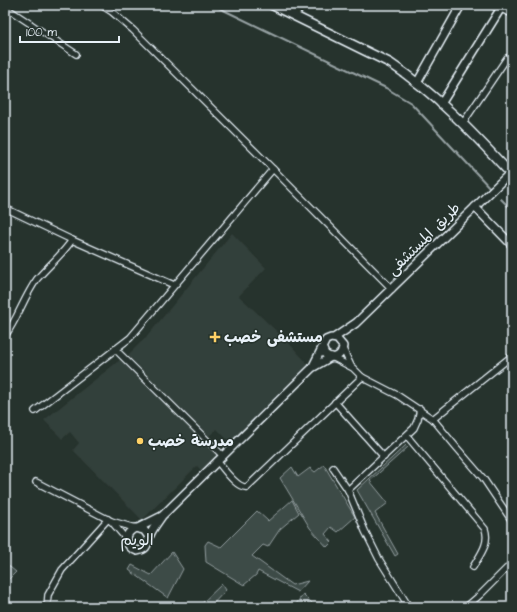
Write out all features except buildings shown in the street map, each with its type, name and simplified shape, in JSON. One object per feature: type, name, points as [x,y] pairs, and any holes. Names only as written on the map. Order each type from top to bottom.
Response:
[{"type":"main road","points":[[272,5],[390,63],[417,83],[463,123],[511,172]]},
{"type":"street","points":[[101,5],[112,12],[133,30],[392,289]]},
{"type":"street","points":[[294,16],[301,5]]},
{"type":"street","points":[[417,83],[461,5]]},
{"type":"street","points":[[441,104],[497,6],[512,13]]},
{"type":"street","points":[[5,7],[76,54]]},
{"type":"street","points":[[463,123],[507,58],[512,62]]},
{"type":"street","points":[[35,411],[130,338],[273,169]]},
{"type":"street","name":"طريق المستشفى","points":[[334,338],[356,323],[511,172]]},
{"type":"street","points":[[475,207],[512,245]]},
{"type":"street","points":[[5,208],[72,240],[174,285]]},
{"type":"street","points":[[5,336],[37,280],[64,252],[72,240]]},
{"type":"street","name":"طريق المستشفى","points":[[343,348],[356,323]]},
{"type":"street","points":[[110,520],[127,540],[130,547],[137,551],[142,550],[148,545],[149,537],[162,516],[312,368],[323,349],[323,345],[326,340],[334,338],[340,341],[353,368],[362,377],[434,418],[483,478],[512,521]]},
{"type":"street","points":[[312,368],[340,355],[343,348]]},
{"type":"street","points":[[115,349],[223,456]]},
{"type":"street","points":[[323,349],[325,354],[353,368]]},
{"type":"street","points":[[434,418],[512,356]]},
{"type":"street","points":[[217,461],[236,483],[244,488],[247,487],[362,377]]},
{"type":"street","points":[[335,402],[384,457]]},
{"type":"street","points":[[348,490],[414,428],[420,409]]},
{"type":"street","points":[[406,436],[485,529],[487,541],[473,567]]},
{"type":"street","points":[[333,468],[348,490],[365,531],[379,559],[409,607]]},
{"type":"street","points":[[36,482],[110,520],[144,530],[149,537]]},
{"type":"street","points":[[127,540],[130,532],[162,516]]},
{"type":"street","points":[[47,607],[48,595],[62,570],[110,520]]},
{"type":"street","points":[[466,607],[480,596],[512,563]]},
{"type":"shaded area","name":"مستشفى خصب","points":[[232,233],[266,268],[239,296],[286,340],[309,365],[230,442],[217,429],[209,436],[128,355],[149,334]]},
{"type":"shaded area","name":"مدرسة خصب","points":[[121,359],[218,456],[203,472],[197,466],[142,520],[73,450],[79,443],[70,432],[62,439],[44,420]]},
{"type":"shaded area","points":[[406,445],[408,447],[370,481],[388,503],[375,513],[398,554],[395,556],[357,490]]},
{"type":"shaded area","points":[[324,465],[355,517],[338,532],[331,527],[325,534],[332,542],[327,547],[310,528],[280,478],[292,467],[298,477],[310,468],[315,472]]},
{"type":"shaded area","points":[[292,500],[299,513],[280,529],[268,547],[263,545],[252,556],[292,585],[308,581],[298,592],[258,571],[256,575],[244,585],[206,562],[205,545],[208,541],[221,547],[257,511],[268,521]]},
{"type":"shaded area","points":[[172,552],[183,569],[168,598],[129,570],[132,565],[151,575]]},
{"type":"shaded area","points":[[5,563],[16,572],[5,583]]},
{"type":"shaded area","points":[[222,584],[226,590],[210,607],[198,607]]},
{"type":"shaded area","points":[[303,594],[316,607],[294,607]]},
{"type":"waterway","points":[[213,5],[386,88],[411,103],[491,189]]},
{"type":"waterway","points":[[501,199],[512,210]]},
{"type":"place","name":"مستشفى خصب","points":[[215,337]]},
{"type":"place","name":"مدرسة خصب","points":[[140,441]]},
{"type":"district","name":"الويم","points":[[137,540]]}]
